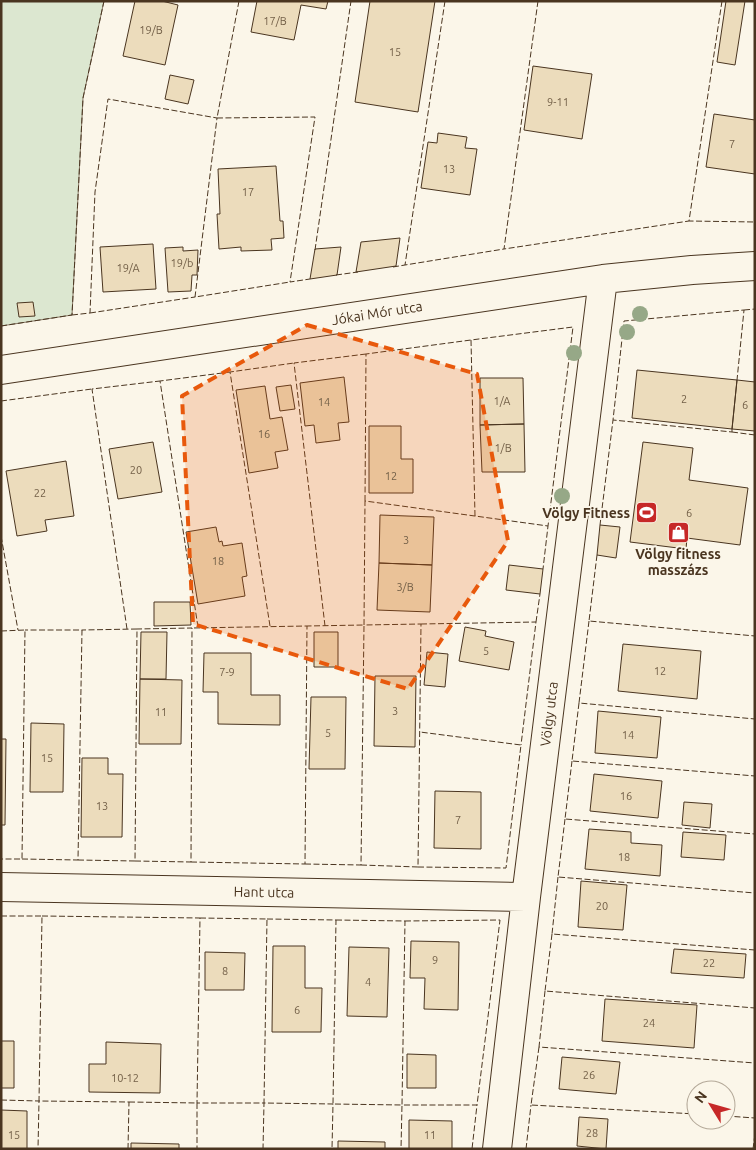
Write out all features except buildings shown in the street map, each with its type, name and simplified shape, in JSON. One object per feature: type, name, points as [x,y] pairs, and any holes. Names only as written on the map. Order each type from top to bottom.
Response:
[{"type":"street","name":"Jókai Mór utca","points":[[1,370],[603,279],[755,266]]},
{"type":"street","name":"Völgy utca","points":[[498,1149],[526,897],[603,279]]},
{"type":"street","name":"Hant utca","points":[[1,887],[526,897]]},
{"type":"highlighted area","points":[[307,325],[477,374],[508,541],[408,689],[193,624],[182,396]]},
{"type":"green space","points":[[1,1],[104,1],[83,98],[72,315],[1,326]]},
{"type":"fence","points":[[1,326],[72,315],[83,98],[104,1]]},
{"type":"fence","points":[[239,1],[217,118],[315,117],[290,282],[310,279]]},
{"type":"fence","points":[[315,250],[351,1]]},
{"type":"fence","points":[[445,1],[405,265],[504,249]]},
{"type":"fence","points":[[538,1],[504,249],[689,221]]},
{"type":"fence","points":[[722,1],[689,221],[755,222]]},
{"type":"fence","points":[[72,315],[90,313],[95,192],[108,99],[217,118],[195,297],[290,282]]},
{"type":"fence","points":[[393,267],[405,265]]},
{"type":"fence","points":[[336,275],[358,272]]},
{"type":"fence","points":[[90,313],[195,297]]},
{"type":"fence","points":[[744,310],[755,309]]},
{"type":"fence","points":[[732,429],[732,432],[613,420],[624,321],[744,310],[737,380]]},
{"type":"fence","points":[[475,516],[471,340],[573,327],[548,526]]},
{"type":"fence","points":[[365,501],[366,354],[471,340]]},
{"type":"fence","points":[[325,626],[294,363],[366,354]]},
{"type":"fence","points":[[270,626],[230,372],[294,363]]},
{"type":"fence","points":[[198,627],[160,381],[230,372]]},
{"type":"fence","points":[[127,629],[92,389],[160,381]]},
{"type":"fence","points":[[1,401],[92,389]]},
{"type":"fence","points":[[600,525],[613,420]]},
{"type":"fence","points":[[732,432],[755,435]]},
{"type":"fence","points":[[361,865],[418,867],[421,624],[364,625],[365,501],[548,526],[543,569]]},
{"type":"fence","points":[[1,536],[18,630]]},
{"type":"fence","points":[[597,555],[589,621],[755,636]]},
{"type":"fence","points":[[536,622],[540,594]]},
{"type":"fence","points":[[589,621],[579,703],[755,719]]},
{"type":"fence","points":[[421,624],[536,622],[521,745]]},
{"type":"fence","points":[[305,864],[361,865],[364,625],[307,626]]},
{"type":"fence","points":[[191,862],[305,864],[307,626],[192,628]]},
{"type":"fence","points":[[135,861],[191,862],[192,628],[137,629]]},
{"type":"fence","points":[[78,860],[135,861],[137,629],[82,630]]},
{"type":"fence","points":[[1,631],[25,630],[22,859],[1,859]]},
{"type":"fence","points":[[22,859],[78,860],[82,630],[25,630]]},
{"type":"fence","points":[[579,703],[572,761],[755,776]]},
{"type":"fence","points":[[418,867],[506,868],[521,745],[420,732]]},
{"type":"fence","points":[[572,761],[565,819],[755,834]]},
{"type":"fence","points":[[565,819],[558,877],[755,893]]},
{"type":"fence","points":[[558,877],[552,934],[755,950]]},
{"type":"fence","points":[[1,916],[42,916],[39,1101],[129,1102],[128,1149]]},
{"type":"fence","points":[[42,916],[200,918],[197,1103],[264,1103],[263,1149]]},
{"type":"fence","points":[[200,918],[267,919],[264,1103],[333,1104],[332,1149]]},
{"type":"fence","points":[[267,919],[336,920],[333,1104],[402,1105],[401,1149]]},
{"type":"fence","points":[[336,920],[405,921],[402,1105],[477,1105],[472,1149]]},
{"type":"fence","points":[[405,921],[500,920],[477,1105]]},
{"type":"fence","points":[[552,934],[545,991],[755,1008]]},
{"type":"fence","points":[[545,991],[539,1047],[755,1063]]},
{"type":"fence","points":[[539,1047],[531,1105],[686,1113]]},
{"type":"fence","points":[[1,1100],[39,1101],[38,1149]]},
{"type":"fence","points":[[129,1102],[197,1103],[197,1149]]},
{"type":"fence","points":[[526,1149],[531,1105]]},
{"type":"fence","points":[[736,1117],[755,1118]]},
{"type":"fence","points":[[753,1149],[755,1134]]},
{"type":"place","name":"Völgy Fitness","points":[[646,513]]},
{"type":"place","name":"Völgy fitness masszázs","points":[[678,532]]}]
